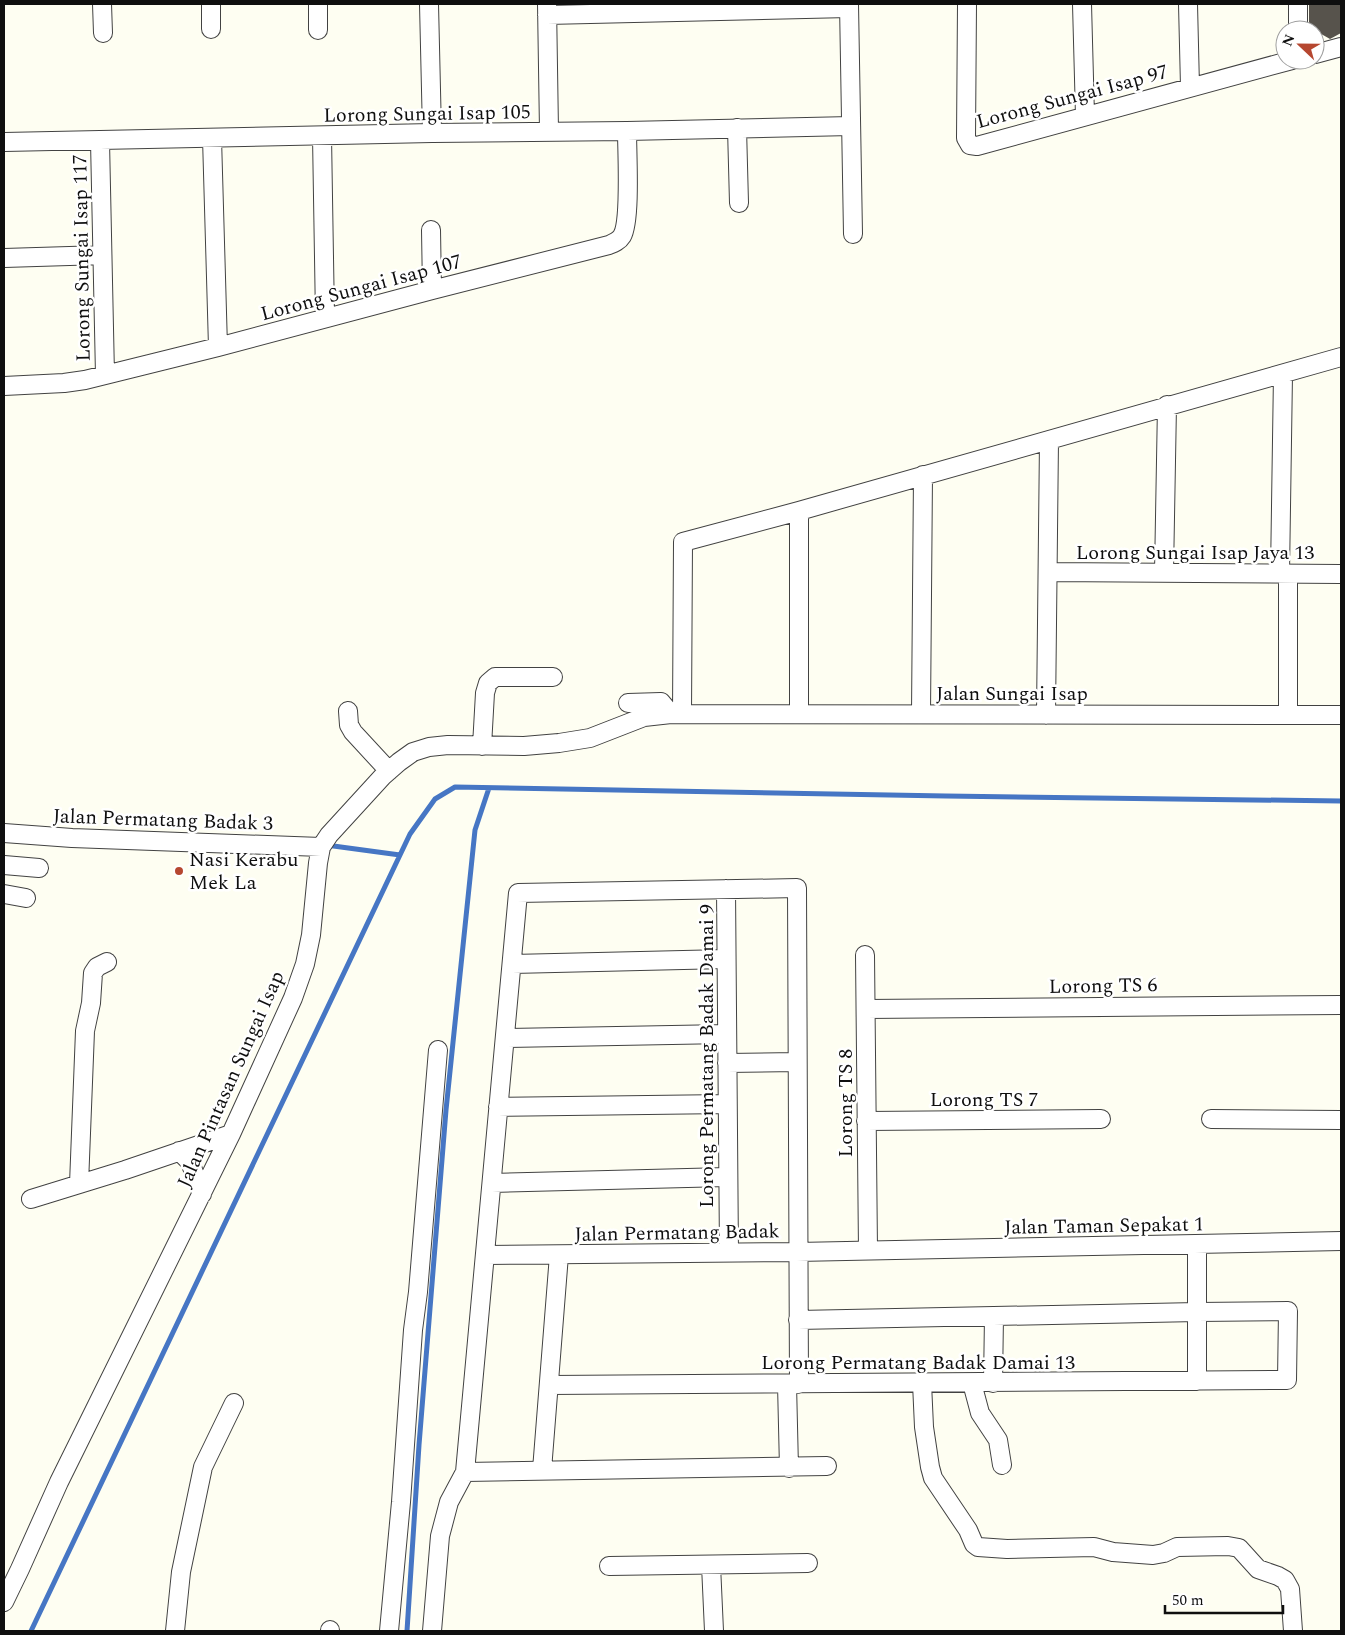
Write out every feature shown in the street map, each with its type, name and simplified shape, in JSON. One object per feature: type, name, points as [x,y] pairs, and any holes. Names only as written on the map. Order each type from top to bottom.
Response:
[{"type":"street","points":[[102,4],[103,33]]},
{"type":"street","points":[[211,4],[211,29]]},
{"type":"street","points":[[318,4],[318,30]]},
{"type":"street","points":[[429,4],[432,133]]},
{"type":"street","name":"Lorong Sungai Isap 97","points":[[966,4],[966,138],[970,144],[977,146],[1275,64]]},
{"type":"street","points":[[1082,4],[1085,116]]},
{"type":"street","points":[[1188,4],[1190,87]]},
{"type":"street","points":[[1298,4],[1298,20]]},
{"type":"street","points":[[549,131],[547,9],[849,6],[853,234]]},
{"type":"street","points":[[1325,51],[1341,47]]},
{"type":"street","name":"Lorong Sungai Isap 105","points":[[4,142],[549,131],[626,132],[850,126]]},
{"type":"street","points":[[737,128],[739,203]]},
{"type":"street","name":"Lorong Sungai Isap 107","points":[[4,386],[85,380],[609,245],[616,242],[622,236],[627,218],[626,132]]},
{"type":"street","points":[[322,136],[325,318]]},
{"type":"street","points":[[212,138],[218,347]]},
{"type":"street","name":"Lorong Sungai Isap 117","points":[[100,141],[105,375]]},
{"type":"street","points":[[431,230],[432,290]]},
{"type":"street","points":[[4,258],[102,256]]},
{"type":"street","points":[[677,714],[683,542],[799,511],[1341,357]]},
{"type":"street","points":[[1282,374],[1284,573],[1288,715]]},
{"type":"street","points":[[1164,573],[1167,405]]},
{"type":"street","points":[[1046,715],[1049,440]]},
{"type":"street","points":[[921,714],[923,475]]},
{"type":"street","points":[[799,511],[799,714]]},
{"type":"street","name":"Lorong Sungai Isap Jaya 13","points":[[1048,572],[1341,574]]},
{"type":"street","points":[[482,746],[485,693],[488,683],[495,677],[553,677]]},
{"type":"street","points":[[628,703],[662,702],[677,714]]},
{"type":"street","points":[[348,711],[349,725],[353,732],[389,771]]},
{"type":"street","name":"Jalan Sungai Isap","points":[[677,714],[1341,715]]},
{"type":"street","name":"Jalan Pintasan Sungai Isap","points":[[4,1602],[59,1482],[232,1134],[294,998],[305,964],[311,935],[321,847],[329,835],[389,771],[413,752],[429,747],[448,745],[524,746],[567,742],[590,738],[644,718],[677,714]]},
{"type":"street","name":"Jalan Permatang Badak 3","points":[[4,833],[72,838],[321,847]]},
{"type":"street","points":[[4,865],[39,868]]},
{"type":"street","points":[[432,1631],[440,1536],[449,1502],[465,1472],[518,893],[797,888],[798,1320],[789,1468]]},
{"type":"street","name":"Lorong Permatang Badak Damai 9","points":[[726,889],[729,1253]]},
{"type":"street","points":[[4,894],[26,898]]},
{"type":"street","name":"Lorong TS 8","points":[[865,955],[868,1250]]},
{"type":"street","points":[[512,964],[726,959]]},
{"type":"street","points":[[79,1184],[85,1030],[91,1003],[93,973],[97,966],[108,962]]},
{"type":"street","name":"Lorong TS 6","points":[[866,1009],[1341,1005]]},
{"type":"street","points":[[504,1038],[726,1034]]},
{"type":"street","points":[[389,1631],[438,1050]]},
{"type":"street","points":[[727,1063],[797,1062]]},
{"type":"street","points":[[498,1107],[727,1104]]},
{"type":"street","points":[[1211,1119],[1341,1120]]},
{"type":"street","name":"Lorong TS 7","points":[[866,1121],[1101,1120]]},
{"type":"street","points":[[31,1199],[232,1134]]},
{"type":"street","points":[[180,1151],[190,1162],[202,1194]]},
{"type":"street","points":[[492,1183],[727,1177]]},
{"type":"street","name":"Jalan Taman Sepakat 1","points":[[868,1250],[1341,1241]]},
{"type":"street","points":[[1197,1245],[1197,1381]]},
{"type":"street","name":"Jalan Permatang Badak","points":[[486,1255],[868,1250]]},
{"type":"street","points":[[542,1470],[559,1255]]},
{"type":"street","name":"Lorong Permatang Badak Damai 13","points":[[549,1385],[1287,1380],[1288,1311],[1197,1312]]},
{"type":"street","points":[[798,1320],[1197,1312]]},
{"type":"street","points":[[993,1383],[994,1316]]},
{"type":"street","points":[[922,1383],[924,1427],[933,1478],[968,1530],[974,1544],[978,1547],[1007,1549],[1094,1548],[1113,1552],[1153,1555],[1164,1553],[1177,1547],[1228,1546],[1239,1548],[1258,1569],[1278,1576],[1288,1584],[1294,1631]]},
{"type":"street","points":[[972,1383],[980,1412],[998,1440],[1002,1465]]},
{"type":"street","points":[[175,1631],[181,1572],[203,1467],[234,1403]]},
{"type":"street","points":[[465,1472],[827,1466]]},
{"type":"street","points":[[609,1566],[808,1563]]},
{"type":"street","points":[[711,1565],[714,1631]]},
{"type":"building","points":[[1309,4],[1341,4],[1341,33],[1330,39],[1325,36],[1325,20],[1309,20]]},
{"type":"waterway","points":[[31,1631],[410,834],[435,799],[455,787],[1341,801]]},
{"type":"waterway","points":[[407,1631],[419,1445],[446,1110],[475,830],[489,788]]},
{"type":"waterway","points":[[326,845],[400,855]]},
{"type":"place","name":"Nasi Kerabu Mek La","points":[[179,871]]}]
